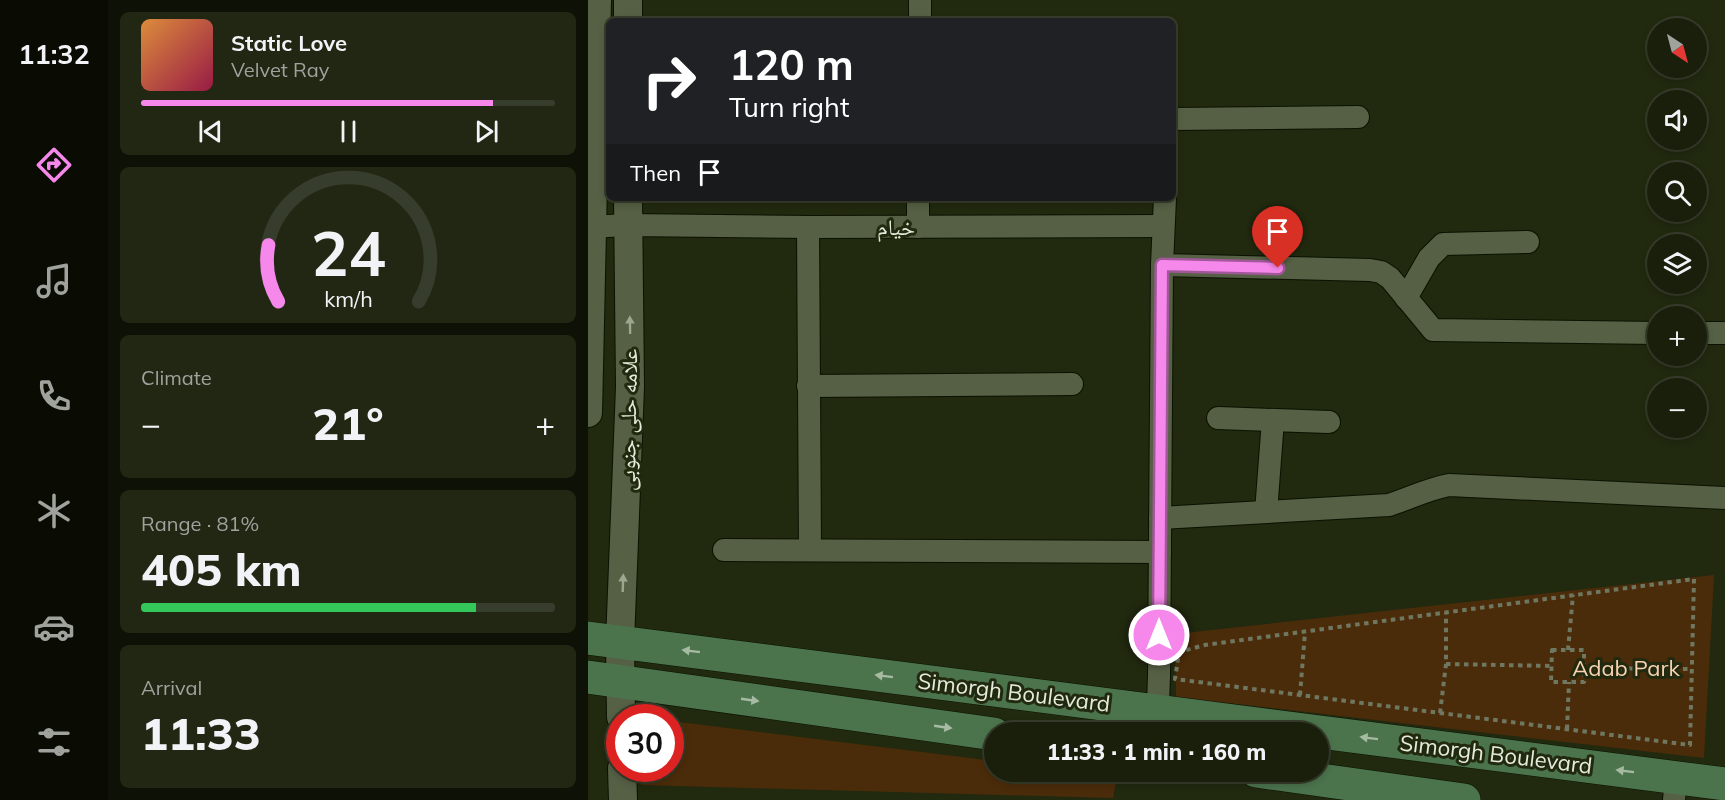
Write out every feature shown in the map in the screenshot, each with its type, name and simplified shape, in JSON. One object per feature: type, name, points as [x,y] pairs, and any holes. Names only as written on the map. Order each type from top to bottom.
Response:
[{"type":"main road","name":"Simorgh Boulevard","points":[[588,638],[1158,721],[1675,789],[1725,784]]},
{"type":"main road","name":"Simorgh Boulevard","points":[[588,677],[984,733]]},
{"type":"main road","points":[[1329,781],[1464,800]]},
{"type":"street","name":"علامه حلی جنوبی","points":[[588,413],[591,99],[597,0]]},
{"type":"street","points":[[628,0],[628,18]]},
{"type":"street","points":[[920,0],[920,18]]},
{"type":"street","points":[[1176,119],[1358,117]]},
{"type":"street","points":[[918,201],[918,227]]},
{"type":"street","points":[[1158,721],[1162,265],[1165,201]]},
{"type":"street","name":"علامه حلی جنوبی","points":[[621,704],[620,642],[630,387],[628,212]]},
{"type":"street","name":"خیام","points":[[590,227],[628,212],[808,227],[1163,226]]},
{"type":"street","points":[[808,227],[810,549]]},
{"type":"street","points":[[1406,298],[1429,258],[1443,244],[1528,242]]},
{"type":"street","points":[[1162,265],[1381,272],[1390,278],[1433,330],[1647,333]]},
{"type":"street","points":[[1707,333],[1725,333]]},
{"type":"street","points":[[808,386],[1072,384]]},
{"type":"street","points":[[1218,418],[1329,422]]},
{"type":"street","points":[[1266,512],[1274,420]]},
{"type":"street","points":[[1160,518],[1389,505],[1449,484],[1725,498]]},
{"type":"street","points":[[724,550],[1160,552]]},
{"type":"street","points":[[622,782],[623,800]]},
{"type":"path","points":[[1694,579],[1690,745],[1175,679],[1179,652],[1205,645],[1573,595],[1694,579]]},
{"type":"path","points":[[1568,650],[1573,595]]},
{"type":"path","points":[[1440,713],[1446,664],[1446,613]]},
{"type":"path","points":[[1300,695],[1305,632]]},
{"type":"path","points":[[1552,650],[1568,650],[1584,650],[1584,682],[1551,682],[1552,650]]},
{"type":"path","points":[[1446,664],[1552,666]]},
{"type":"path","points":[[1584,668],[1692,669]]},
{"type":"path","points":[[1567,729],[1569,682]]},
{"type":"green space","name":"Adab Park","points":[[1714,575],[1704,758],[1176,697],[1175,634]]},
{"type":"green space","points":[[684,723],[984,760],[984,782],[1116,782],[1113,798],[641,785],[641,782],[684,782]]},
{"type":"route","points":[[1159,635],[1162,265],[1278,268]]}]
